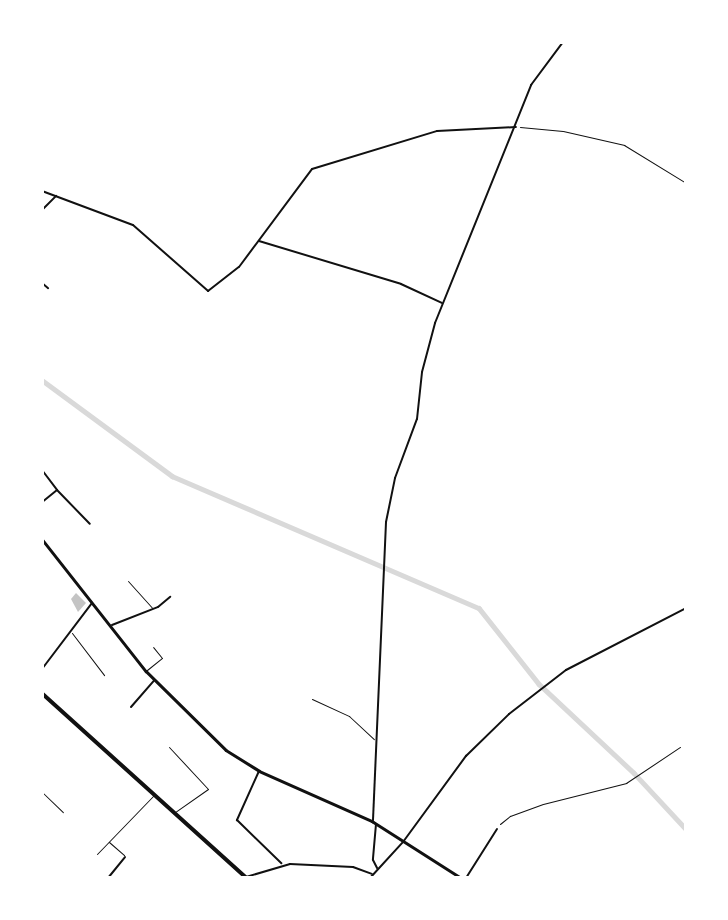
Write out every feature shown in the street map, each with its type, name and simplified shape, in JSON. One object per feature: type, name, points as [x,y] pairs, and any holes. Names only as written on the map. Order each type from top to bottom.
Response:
[{"type":"main road","points":[[42,693],[246,878]]},
{"type":"street","points":[[377,869],[373,860],[383,569],[395,478],[417,419],[422,372],[443,303],[517,127],[531,85],[563,42]]},
{"type":"street","points":[[42,191],[133,225],[206,291],[234,272],[312,169],[437,131],[517,127]]},
{"type":"street","points":[[42,210],[56,195]]},
{"type":"street","points":[[258,240],[401,284],[443,303]]},
{"type":"street","points":[[42,283],[48,288]]},
{"type":"street","points":[[42,470],[90,524]]},
{"type":"street","points":[[42,502],[57,489]]},
{"type":"street","points":[[42,539],[146,671],[226,750],[259,771],[374,823],[464,878],[497,829]]},
{"type":"street","points":[[110,627],[153,609],[170,597]]},
{"type":"street","points":[[42,669],[92,603]]},
{"type":"street","points":[[246,878],[281,864],[353,867],[372,876],[403,842],[466,756],[539,689],[686,608]]},
{"type":"street","points":[[131,707],[155,680]]},
{"type":"street","points":[[259,771],[237,820],[281,864]]},
{"type":"street","points":[[108,878],[125,857]]},
{"type":"lane","points":[[128,581],[153,609]]},
{"type":"lane","points":[[71,632],[104,675]]},
{"type":"lane","points":[[146,671],[162,658],[153,647]]},
{"type":"lane","points":[[312,699],[349,716],[376,740]]},
{"type":"lane","points":[[169,747],[208,789],[175,813]]},
{"type":"lane","points":[[42,792],[63,811]]},
{"type":"lane","points":[[97,854],[155,794]]},
{"type":"lane","points":[[108,841],[125,857]]},
{"type":"path","points":[[517,127],[564,131],[624,145],[686,183]]},
{"type":"path","points":[[497,829],[514,814],[635,778],[680,747]]},
{"type":"building","points":[[76,593],[86,603],[78,612],[71,599]]},
{"type":"waterway","points":[[42,380],[172,476],[479,608],[539,684],[634,773],[686,829]]}]
